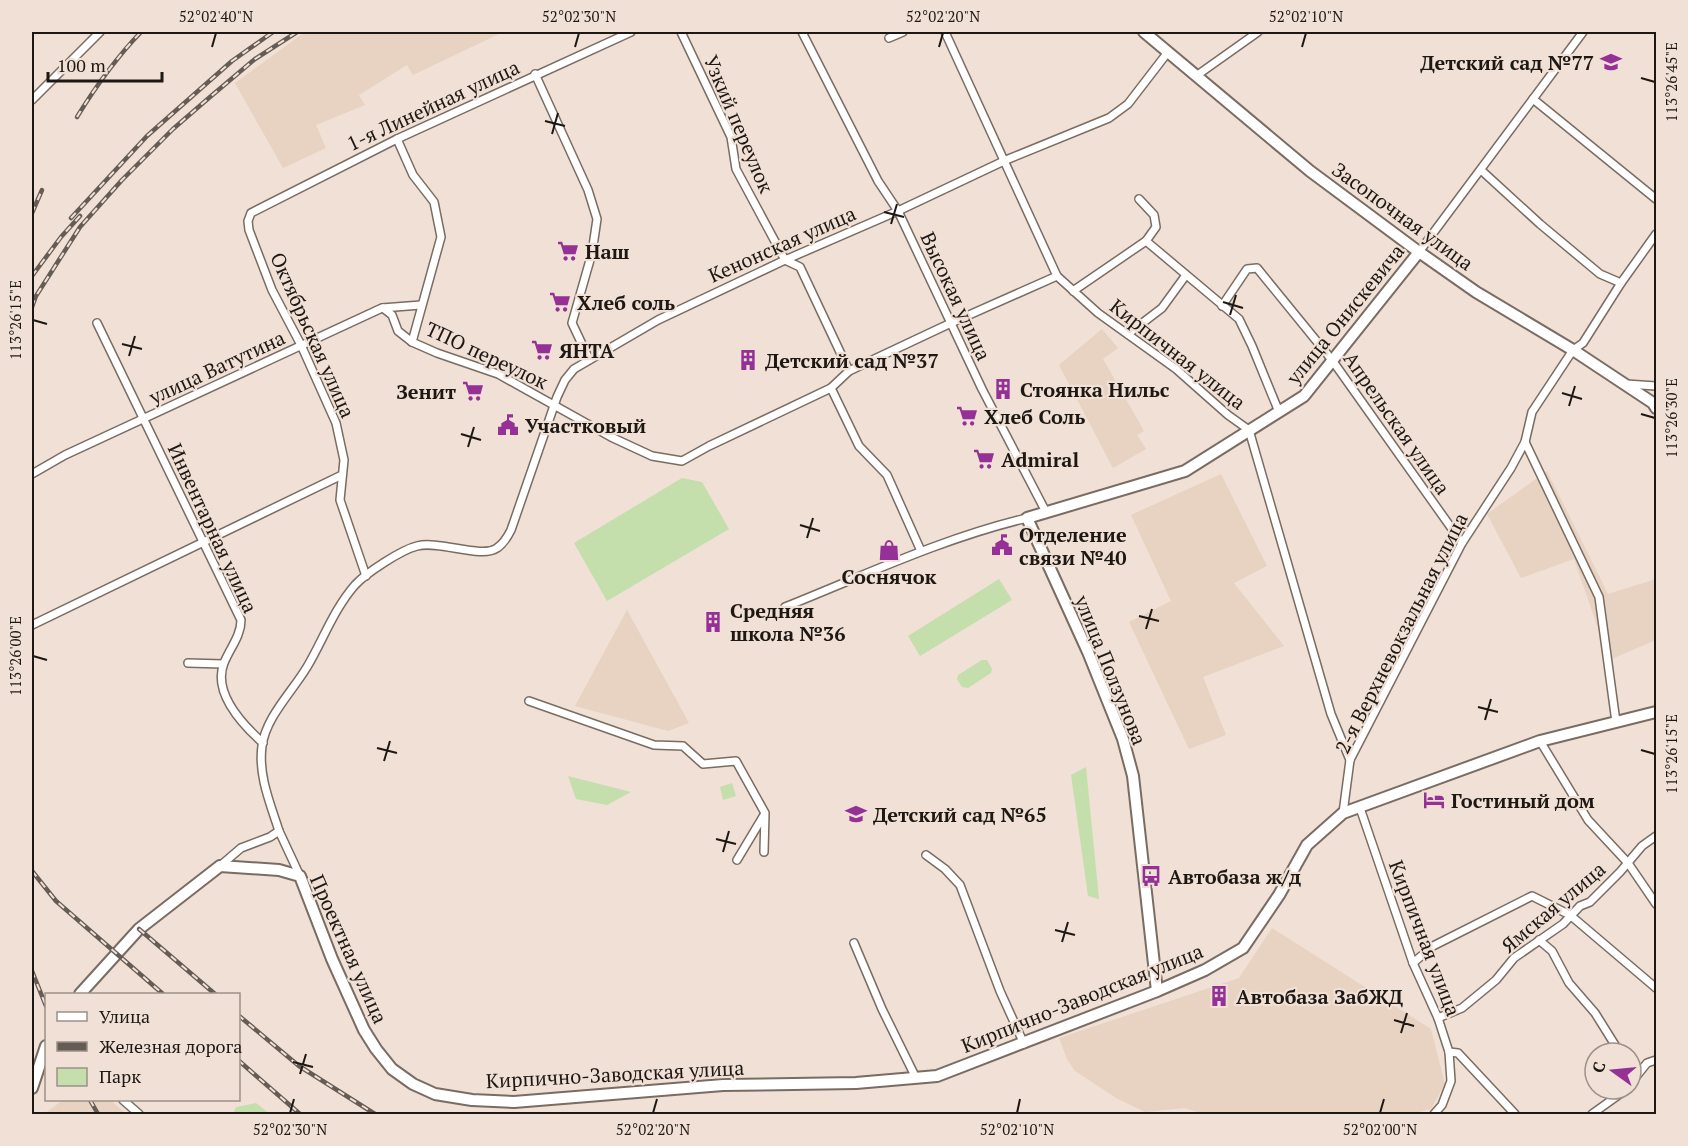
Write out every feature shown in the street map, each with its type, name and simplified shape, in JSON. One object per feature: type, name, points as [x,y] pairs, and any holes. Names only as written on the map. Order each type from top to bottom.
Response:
[{"type":"street","points":[[32,100],[100,32]]},
{"type":"street","name":"1-я Линейная улица","points":[[251,213],[397,139],[631,32]]},
{"type":"street","name":"Узкий переулок","points":[[681,32],[731,137],[736,168],[785,260],[800,267],[849,371]]},
{"type":"street","name":"Высокая улица","points":[[802,32],[879,181],[898,211],[982,388],[1046,512]]},
{"type":"street","points":[[889,38],[903,32]]},
{"type":"street","name":"Кирпичная улица","points":[[945,32],[1006,160],[1057,276],[1098,313],[1176,369],[1228,415],[1249,430],[1331,714],[1350,760]]},
{"type":"street","name":"Засопочная улица","points":[[1144,32],[1310,171],[1419,252],[1476,292],[1573,350],[1656,408]]},
{"type":"street","points":[[1196,76],[1258,32]]},
{"type":"street","name":"улица Онискевича","points":[[1027,518],[1185,471],[1304,396],[1419,252],[1582,32]]},
{"type":"street","name":"Кенонская улица","points":[[366,576],[416,546],[437,544],[484,552],[497,548],[505,541],[515,521],[554,405],[568,374],[589,359],[658,320],[785,260],[898,211],[1006,160],[1108,118],[1128,104],[1168,52]]},
{"type":"street","points":[[535,74],[588,190],[597,219],[592,253],[572,323],[589,359]]},
{"type":"street","points":[[1533,99],[1656,199]]},
{"type":"street","name":"ТПО переулок","points":[[397,139],[414,175],[434,202],[441,237],[412,342],[498,374],[610,437],[652,456],[682,461],[831,388],[849,371],[1057,276]]},
{"type":"street","points":[[1481,170],[1540,224],[1600,274],[1621,283]]},
{"type":"street","points":[[1073,291],[1146,241],[1156,227],[1154,215],[1139,199]]},
{"type":"street","name":"Октябрьская улица","points":[[251,213],[248,221],[249,230],[272,290],[301,345],[336,423],[344,460],[340,500],[366,576]]},
{"type":"street","name":"2-я Верхневокзальная улица","points":[[1343,813],[1350,760],[1462,543],[1511,468],[1525,442],[1532,412],[1573,350],[1583,343],[1621,283],[1656,234]]},
{"type":"street","points":[[1146,241],[1239,319],[1279,412]]},
{"type":"street","name":"Апрельская улица","points":[[1222,306],[1247,269],[1257,268],[1332,360],[1462,543]]},
{"type":"street","points":[[1128,334],[1162,308],[1186,275]]},
{"type":"street","name":"улица Ватутина","points":[[32,474],[65,455],[382,308],[422,305]]},
{"type":"street","points":[[382,308],[392,315],[398,331],[412,342]]},
{"type":"street","name":"Инвентарная улица","points":[[97,322],[241,620],[241,630],[221,672],[222,683],[228,702],[262,743]]},
{"type":"street","points":[[1622,383],[1656,386]]},
{"type":"street","points":[[831,388],[859,446],[887,475],[921,550]]},
{"type":"street","points":[[1525,442],[1599,597],[1616,722]]},
{"type":"street","points":[[32,624],[342,475]]},
{"type":"street","points":[[785,607],[921,550],[970,533],[1027,518]]},
{"type":"street","name":"улица Ползунова","points":[[1027,518],[1088,652],[1123,739],[1133,776],[1157,992]]},
{"type":"street","points":[[300,876],[279,831],[263,781],[262,743],[271,722],[307,668],[337,611],[356,584],[366,576]]},
{"type":"street","points":[[188,663],[224,664]]},
{"type":"street","points":[[529,701],[654,745],[683,746],[703,764],[736,761],[765,813],[764,852]]},
{"type":"street","name":"Кирпично-Заводская улица","points":[[435,1094],[472,1100],[514,1102],[723,1085],[856,1083],[937,1077],[1157,992],[1204,970],[1243,948],[1279,895],[1307,844],[1343,813],[1540,741],[1656,712]]},
{"type":"street","points":[[1540,741],[1588,820],[1628,863],[1656,904]]},
{"type":"street","name":"Кирпичная улица","points":[[1360,808],[1413,963],[1438,1018],[1449,1052],[1451,1081],[1442,1105],[1434,1114]]},
{"type":"street","points":[[737,860],[765,813]]},
{"type":"street","points":[[81,993],[139,929],[241,848],[270,837],[279,831]]},
{"type":"street","name":"Ямская улица","points":[[1438,1018],[1462,1008],[1496,980],[1514,958],[1563,924],[1580,906],[1590,902],[1642,846],[1656,836]]},
{"type":"street","points":[[926,855],[945,868],[960,885],[1000,991],[1024,1044]]},
{"type":"street","name":"Проектная улица","points":[[220,866],[279,870],[300,876],[332,958],[364,1030],[392,1069],[412,1084],[435,1094]]},
{"type":"street","points":[[1413,963],[1433,946],[1532,896],[1570,915],[1656,987]]},
{"type":"street","points":[[1539,940],[1552,951],[1569,983],[1595,1013],[1612,1041]]},
{"type":"street","points":[[854,943],[882,1009],[916,1078]]},
{"type":"street","points":[[32,1088],[45,1049]]},
{"type":"street","points":[[1449,1052],[1458,1053],[1515,1114]]},
{"type":"street","points":[[1643,1067],[1656,1060]]},
{"type":"street","points":[[124,1101],[139,1114]]},
{"type":"street","points":[[1592,1114],[1610,1101]]},
{"type":"shaded area","points":[[305,32],[503,32],[413,75],[407,65],[359,95],[365,105],[316,125],[326,148],[283,168],[235,83]]},
{"type":"shaded area","points":[[1102,329],[1118,348],[1103,359],[1144,431],[1137,435],[1146,449],[1113,468],[1059,365]]},
{"type":"shaded area","points":[[1547,471],[1608,594],[1656,579],[1656,640],[1609,660],[1574,559],[1521,578],[1487,514]]},
{"type":"shaded area","points":[[1221,474],[1267,566],[1234,583],[1284,646],[1203,677],[1226,735],[1189,749],[1129,622],[1171,601],[1131,515]]},
{"type":"shaded area","points":[[627,610],[689,723],[668,731],[575,706]]},
{"type":"shaded area","points":[[1272,928],[1431,1029],[1445,1084],[1431,1109],[1411,1114],[1204,1114],[1184,1108],[1145,1112],[1118,1099],[1075,1071],[1067,1059],[1059,1038],[1239,978]]},
{"type":"shaded area","points":[[62,1101],[111,1101],[126,1114],[44,1114]]},
{"type":"green space","points":[[682,478],[702,482],[729,529],[607,601],[574,543]]},
{"type":"green space","points":[[999,579],[1012,600],[920,656],[908,636]]},
{"type":"green space","points":[[982,660],[987,660],[992,669],[991,673],[968,688],[962,687],[957,679],[958,675]]},
{"type":"green space","points":[[1086,767],[1099,899],[1088,896],[1071,775]]},
{"type":"green space","points":[[568,776],[631,792],[607,805],[576,799]]},
{"type":"green space","points":[[732,783],[736,796],[723,800],[720,787]]},
{"type":"green space","points":[[256,1103],[270,1114],[233,1114],[236,1107]]},
{"type":"railway","points":[[77,117],[107,73],[141,32]]},
{"type":"railway","points":[[71,218],[147,136],[232,61],[273,32]]},
{"type":"railway","points":[[32,307],[36,296],[80,227],[122,180],[173,129],[210,97],[255,59],[297,32]]},
{"type":"railway","points":[[32,213],[42,190]]},
{"type":"railway","points":[[32,276],[80,216]]},
{"type":"railway","points":[[32,871],[56,901],[162,993]]},
{"type":"railway","points":[[139,929],[214,993]]},
{"type":"railway","points":[[32,971],[45,1004]]},
{"type":"railway","points":[[240,1017],[299,1066],[375,1114]]},
{"type":"railway","points":[[240,1062],[300,1114]]},
{"type":"railway","points":[[91,1101],[98,1114]]},
{"type":"place","name":"Детский сад №77","points":[[1611,62]]},
{"type":"place","name":"Наш","points":[[568,251]]},
{"type":"place","name":"Хлеб соль","points":[[560,302]]},
{"type":"place","name":"ЯНТА","points":[[542,350]]},
{"type":"place","name":"Детский сад №37","points":[[748,360]]},
{"type":"place","name":"Стоянка Нильс","points":[[1003,389]]},
{"type":"place","name":"Зенит","points":[[473,391]]},
{"type":"place","name":"Хлеб Соль","points":[[967,416]]},
{"type":"place","name":"Участковый","points":[[508,425]]},
{"type":"place","name":"Admiral","points":[[984,459]]},
{"type":"place","name":"Отделение связи №40","points":[[1002,545]]},
{"type":"place","name":"Соснячок","points":[[889,550]]},
{"type":"place","name":"Средняя школа №36","points":[[713,622]]},
{"type":"place","name":"Гостиный дом","points":[[1434,800]]},
{"type":"place","name":"Детский сад №65","points":[[856,814]]},
{"type":"place","name":"Автобаза ж/д","points":[[1151,876]]},
{"type":"place","name":"Автобаза ЗабЖД","points":[[1219,996]]}]
